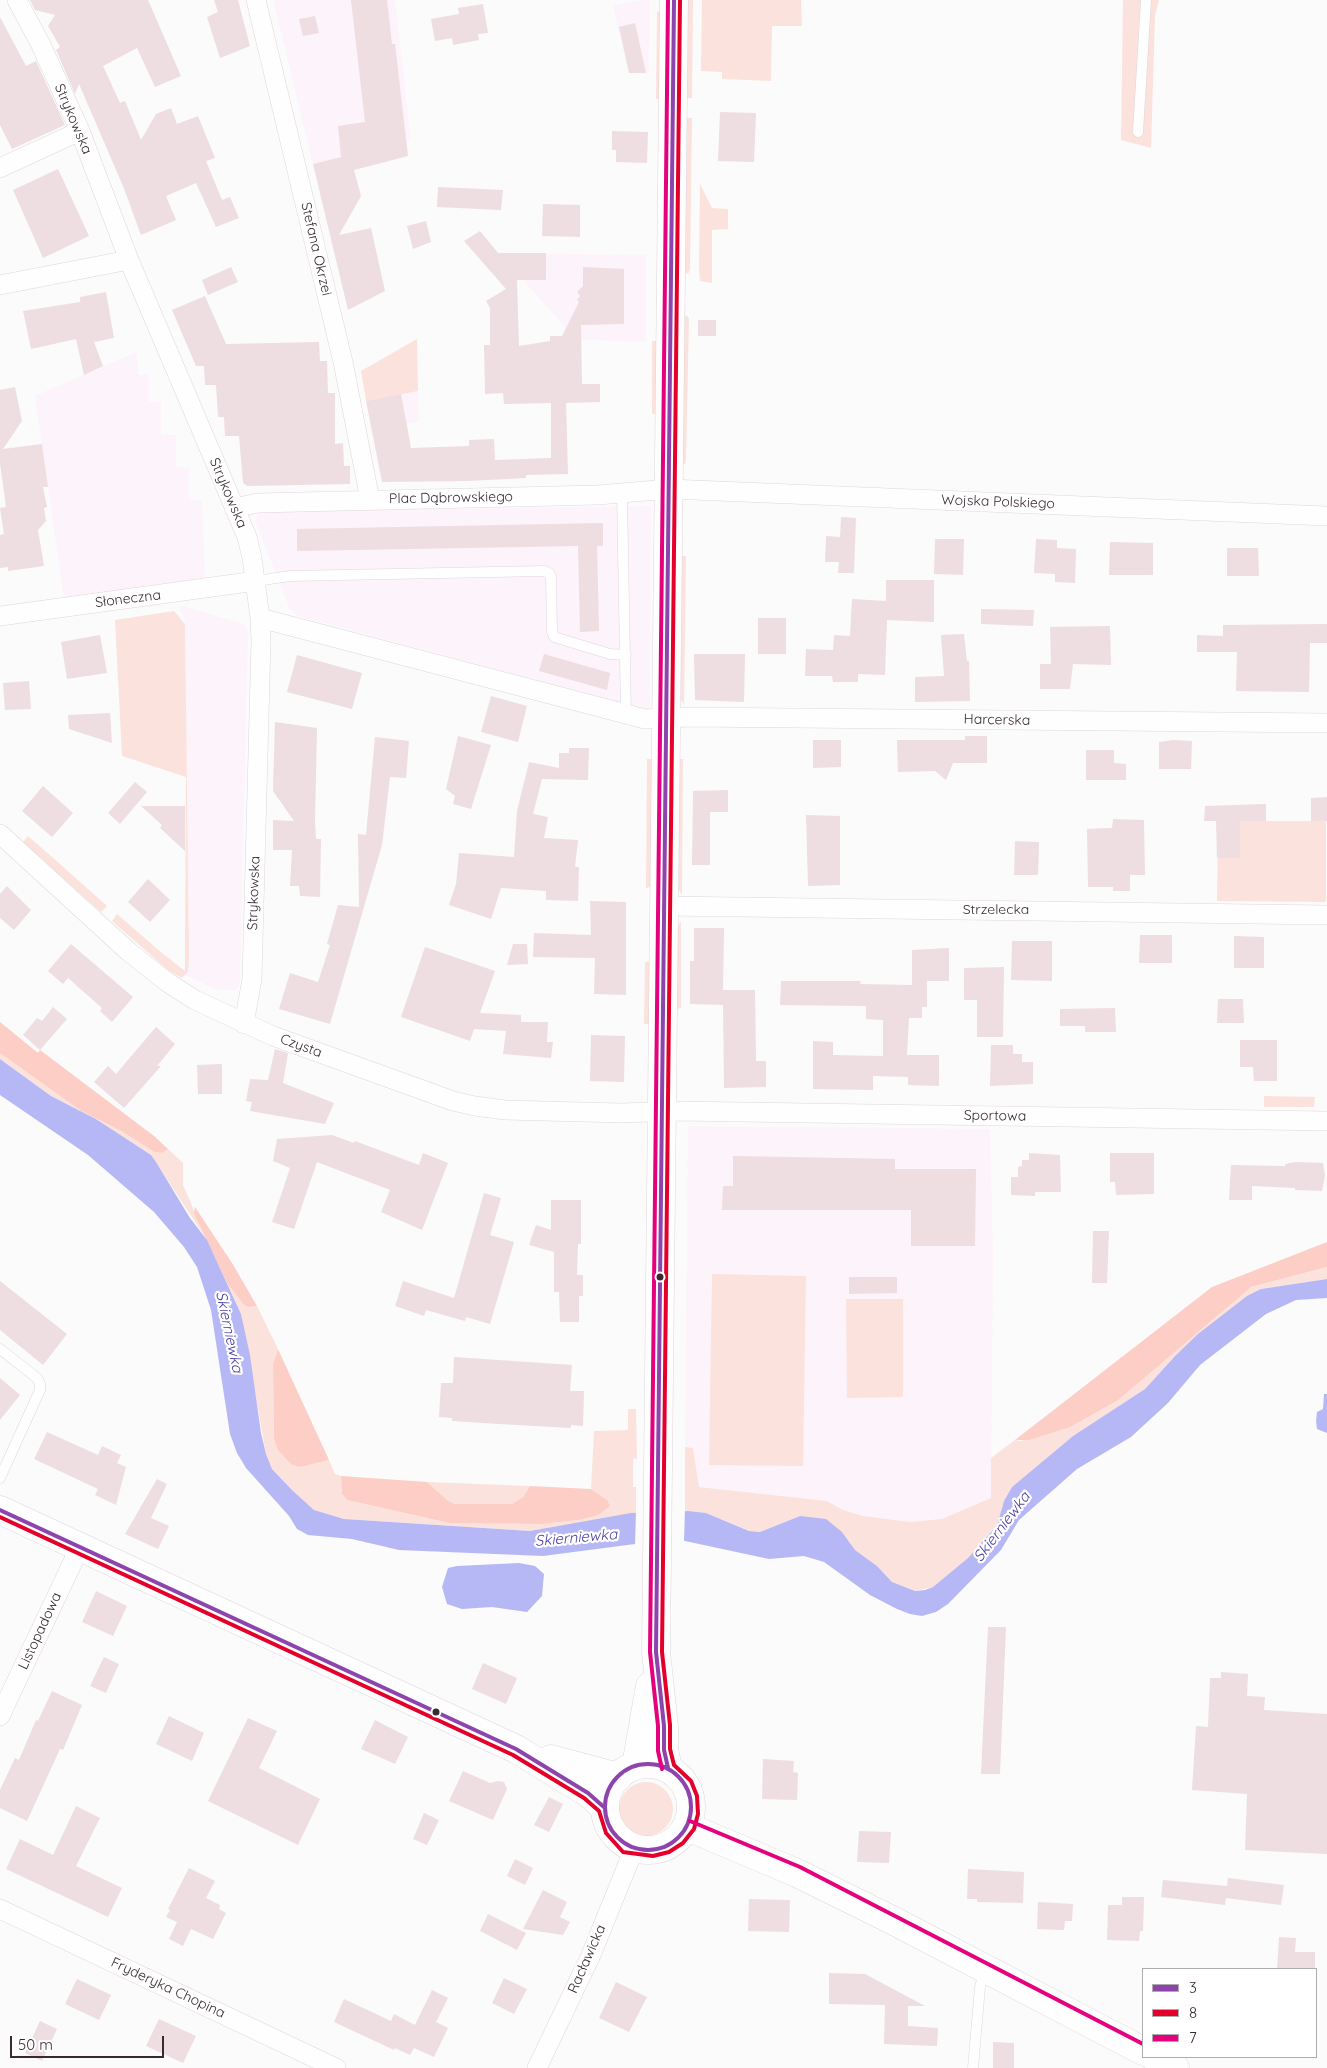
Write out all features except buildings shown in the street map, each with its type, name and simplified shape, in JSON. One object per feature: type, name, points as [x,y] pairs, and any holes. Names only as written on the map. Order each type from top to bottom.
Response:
[{"type":"main road","points":[[668,1768],[647,1765],[627,1772],[610,1784],[605,1796],[605,1808],[611,1830],[618,1839],[634,1849],[653,1850],[667,1846],[679,1838],[688,1826],[692,1813],[691,1798],[686,1785],[668,1768],[664,1750],[664,1726],[656,1652],[674,0]]},
{"type":"main road","points":[[0,1510],[516,1749],[588,1793],[605,1808]]},
{"type":"main road","points":[[627,1772],[656,1652]]},
{"type":"main road","points":[[516,1749],[592,1772],[627,1772]]},
{"type":"main road","points":[[688,1826],[797,1873],[985,1968],[1142,2050]]},
{"type":"main road","points":[[1156,2058],[1176,2068]]},
{"type":"street","name":"Strykowska","points":[[17,0],[41,45],[80,131],[129,260],[246,537],[256,581],[260,618],[252,979],[244,1024]]},
{"type":"street","name":"Stefana Okrzei","points":[[256,0],[343,362],[370,500]]},
{"type":"street","points":[[0,168],[80,131]]},
{"type":"street","points":[[0,285],[129,260]]},
{"type":"street","name":"Plac Dąbrowskiego","points":[[234,508],[258,503],[622,494],[669,489]]},
{"type":"street","name":"Wojska Polskiego","points":[[669,489],[1327,516]]},
{"type":"street","name":"Słoneczna","points":[[0,616],[256,581]]},
{"type":"street","points":[[260,618],[626,716],[645,719],[667,718]]},
{"type":"street","name":"Harcerska","points":[[667,718],[1327,723]]},
{"type":"street","name":"Czysta","points":[[0,834],[146,966],[183,993],[244,1024],[453,1101],[475,1106],[513,1110],[662,1113]]},
{"type":"street","name":"Strzelecka","points":[[665,906],[1327,915]]},
{"type":"street","name":"Sportowa","points":[[662,1113],[677,1111],[1327,1121]]},
{"type":"street","name":"Listopadowa","points":[[0,1716],[80,1547]]},
{"type":"street","name":"Racławicka","points":[[537,2068],[591,1955],[634,1849]]},
{"type":"street","name":"Fryderyka Chopina","points":[[0,1909],[336,2068]]},
{"type":"lane","points":[[1138,132],[1146,0]]},
{"type":"lane","points":[[622,494],[626,716]]},
{"type":"lane","points":[[256,581],[290,576],[544,571],[551,577],[552,632],[554,637],[610,654],[626,656]]},
{"type":"lane","points":[[0,1349],[37,1378],[40,1384],[40,1390],[0,1478]]},
{"type":"lane","points":[[973,2068],[980,1987],[985,1968]]},
{"type":"shaded area","points":[[273,0],[395,0],[411,140],[313,164]]},
{"type":"shaded area","points":[[640,0],[650,0],[649,73],[629,73],[613,6]]},
{"type":"shaded area","points":[[686,0],[693,0],[692,98],[686,98]]},
{"type":"shaded area","points":[[702,0],[801,0],[802,26],[772,26],[771,81],[722,79],[722,72],[701,71]]},
{"type":"shaded area","points":[[1123,0],[1159,0],[1155,16],[1151,148],[1121,140]]},
{"type":"shaded area","points":[[657,11],[661,13],[661,99],[656,99]]},
{"type":"shaded area","points":[[686,118],[692,118],[690,269],[688,274],[684,271]]},
{"type":"shaded area","points":[[700,178],[700,184],[712,208],[728,209],[728,229],[712,230],[712,283],[700,281],[699,268]]},
{"type":"shaded area","points":[[499,253],[646,255],[646,342],[587,340],[574,337]]},
{"type":"shaded area","points":[[687,315],[689,319],[686,460],[685,464],[682,465],[684,318]]},
{"type":"shaded area","points":[[417,339],[418,391],[366,401],[361,371]]},
{"type":"shaded area","points":[[652,341],[659,341],[658,414],[652,414]]},
{"type":"shaded area","points":[[137,352],[138,375],[149,374],[149,402],[161,402],[161,435],[176,435],[176,467],[189,468],[189,500],[202,500],[205,578],[64,599],[35,396]]},
{"type":"shaded area","points":[[418,391],[419,422],[372,431],[366,401]]},
{"type":"shaded area","points":[[651,506],[650,710],[298,616],[290,609],[255,521],[258,514],[268,511]]},
{"type":"shaded area","points":[[681,556],[686,556],[684,705],[680,697]]},
{"type":"shaded area","points":[[179,605],[244,624],[248,633],[240,979],[239,986],[233,991],[216,989],[185,975],[185,621]]},
{"type":"shaded area","points":[[174,611],[185,624],[189,956],[188,971],[182,978],[169,971],[112,921],[117,914],[185,971],[186,777],[122,756],[115,620]]},
{"type":"shaded area","points":[[647,759],[654,759],[653,886],[646,888]]},
{"type":"shaded area","points":[[679,759],[683,759],[682,895],[677,887]]},
{"type":"shaded area","points":[[1218,821],[1326,821],[1326,902],[1217,901]]},
{"type":"shaded area","points":[[28,836],[107,906],[101,912],[23,842]]},
{"type":"shaded area","points":[[681,921],[681,1008],[676,1009],[677,928]]},
{"type":"shaded area","points":[[652,961],[651,1024],[644,1024],[645,962]]},
{"type":"shaded area","points":[[0,1022],[38,1053],[40,1050],[154,1136],[168,1149],[162,1153],[154,1152],[123,1132],[81,1111],[0,1053]]},
{"type":"shaded area","points":[[0,1053],[81,1111],[51,1096],[0,1059]]},
{"type":"shaded area","points":[[1264,1096],[1315,1097],[1314,1107],[1264,1107]]},
{"type":"shaded area","points":[[96,1119],[123,1132],[154,1152],[162,1153],[168,1149],[183,1163],[183,1185],[207,1240],[151,1155]]},
{"type":"shaded area","points":[[688,1126],[990,1129],[993,1255],[991,1498],[942,1520],[910,1522],[864,1516],[843,1510],[827,1501],[699,1487],[693,1449],[685,1447]]},
{"type":"shaded area","points":[[195,1207],[232,1263],[257,1306],[248,1307],[244,1305],[227,1283],[194,1213]]},
{"type":"shaded area","points":[[1327,1242],[1327,1267],[1251,1287],[1118,1400],[1070,1427],[1029,1440],[1015,1440],[1212,1287]]},
{"type":"shaded area","points":[[1327,1267],[1327,1279],[1261,1289],[1176,1355],[1145,1389],[1073,1436],[1012,1487],[1004,1501],[997,1524],[968,1558],[933,1587],[915,1591],[892,1582],[877,1566],[855,1550],[842,1532],[800,1516],[760,1532],[750,1531],[706,1513],[685,1511],[685,1447],[693,1448],[699,1487],[827,1501],[843,1510],[863,1516],[910,1522],[942,1519],[991,1498],[991,1458],[1015,1440],[1022,1441],[1198,1330],[1251,1287]]},
{"type":"shaded area","points":[[712,1274],[806,1276],[803,1466],[709,1465]]},
{"type":"shaded area","points":[[227,1283],[244,1305],[248,1307],[257,1306],[278,1349],[273,1364],[274,1439],[292,1465],[301,1467],[329,1460],[335,1474],[341,1476],[342,1494],[347,1500],[449,1523],[541,1524],[579,1520],[607,1500],[591,1489],[594,1431],[628,1430],[628,1409],[636,1409],[637,1458],[633,1459],[633,1487],[636,1487],[636,1513],[530,1531],[344,1519],[314,1510],[272,1469],[266,1454],[241,1314]]},
{"type":"shaded area","points":[[846,1299],[903,1299],[903,1397],[847,1398]]},
{"type":"shaded area","points":[[278,1349],[329,1460],[301,1467],[292,1465],[278,1450],[274,1439],[273,1364]]},
{"type":"shaded area","points":[[341,1476],[427,1482],[448,1501],[455,1504],[512,1504],[523,1497],[530,1486],[591,1489],[607,1500],[610,1506],[598,1515],[579,1520],[541,1524],[449,1523],[347,1500],[342,1494]]},
{"type":"shaded area","points":[[427,1482],[530,1486],[523,1497],[512,1504],[455,1504],[448,1502]]},
{"type":"shaded area","points":[[641,1782],[651,1782],[661,1786],[669,1794],[673,1809],[669,1824],[661,1832],[651,1836],[641,1836],[631,1832],[623,1824],[619,1814],[619,1804],[623,1794],[631,1786]]},
{"type":"water","name":"Skierniewka","points":[[0,1059],[51,1096],[96,1119],[151,1155],[190,1218],[207,1240],[241,1314],[250,1355],[261,1433],[272,1469],[314,1510],[344,1519],[530,1531],[631,1513],[688,1511],[706,1513],[749,1531],[760,1532],[800,1516],[826,1519],[842,1532],[855,1550],[877,1566],[892,1582],[915,1591],[925,1590],[933,1587],[968,1558],[997,1525],[1004,1501],[1012,1487],[1073,1436],[1145,1389],[1198,1334],[1247,1296],[1261,1289],[1327,1279],[1327,1298],[1296,1300],[1266,1314],[1200,1365],[1168,1403],[1131,1437],[1077,1469],[1019,1520],[1001,1550],[948,1604],[936,1612],[922,1616],[897,1609],[870,1595],[824,1562],[804,1556],[769,1559],[685,1541],[635,1544],[543,1556],[399,1550],[352,1539],[308,1535],[297,1529],[289,1516],[246,1468],[237,1453],[230,1434],[211,1310],[197,1267],[184,1247],[154,1212],[88,1155],[0,1095]]},
{"type":"water","points":[[1324,1394],[1327,1394],[1327,1433],[1317,1429],[1316,1421],[1317,1412],[1323,1409]]},
{"type":"water","points":[[519,1563],[535,1566],[544,1574],[542,1596],[527,1612],[492,1607],[462,1609],[447,1604],[442,1587],[448,1568]]},
{"type":"pier","points":[[685,1508],[684,1543],[635,1546],[636,1511]]},
{"type":"transit line","name":"7","points":[[662,1769],[658,1751],[658,1726],[650,1652],[668,0]]},
{"type":"transit line","name":"3","points":[[668,1768],[664,1750],[664,1726],[656,1652],[674,0]]},
{"type":"transit line","name":"8","points":[[0,1517],[513,1755],[584,1798],[599,1811],[606,1833],[623,1852],[653,1856],[669,1852],[683,1843],[694,1829],[698,1814],[697,1796],[691,1781],[674,1765],[670,1749],[670,1725],[662,1652],[680,0]]},
{"type":"transit line","name":"3","points":[[0,1510],[516,1749],[588,1793],[605,1808]]},
{"type":"transit line","name":"3","points":[[648,1764],[665,1767],[679,1776],[688,1790],[691,1807],[688,1824],[679,1838],[665,1847],[648,1850],[631,1847],[617,1838],[608,1824],[605,1807],[608,1790],[617,1776],[631,1767],[648,1764]]},
{"type":"transit line","name":"7","points":[[690,1821],[800,1867],[1142,2043]]}]
